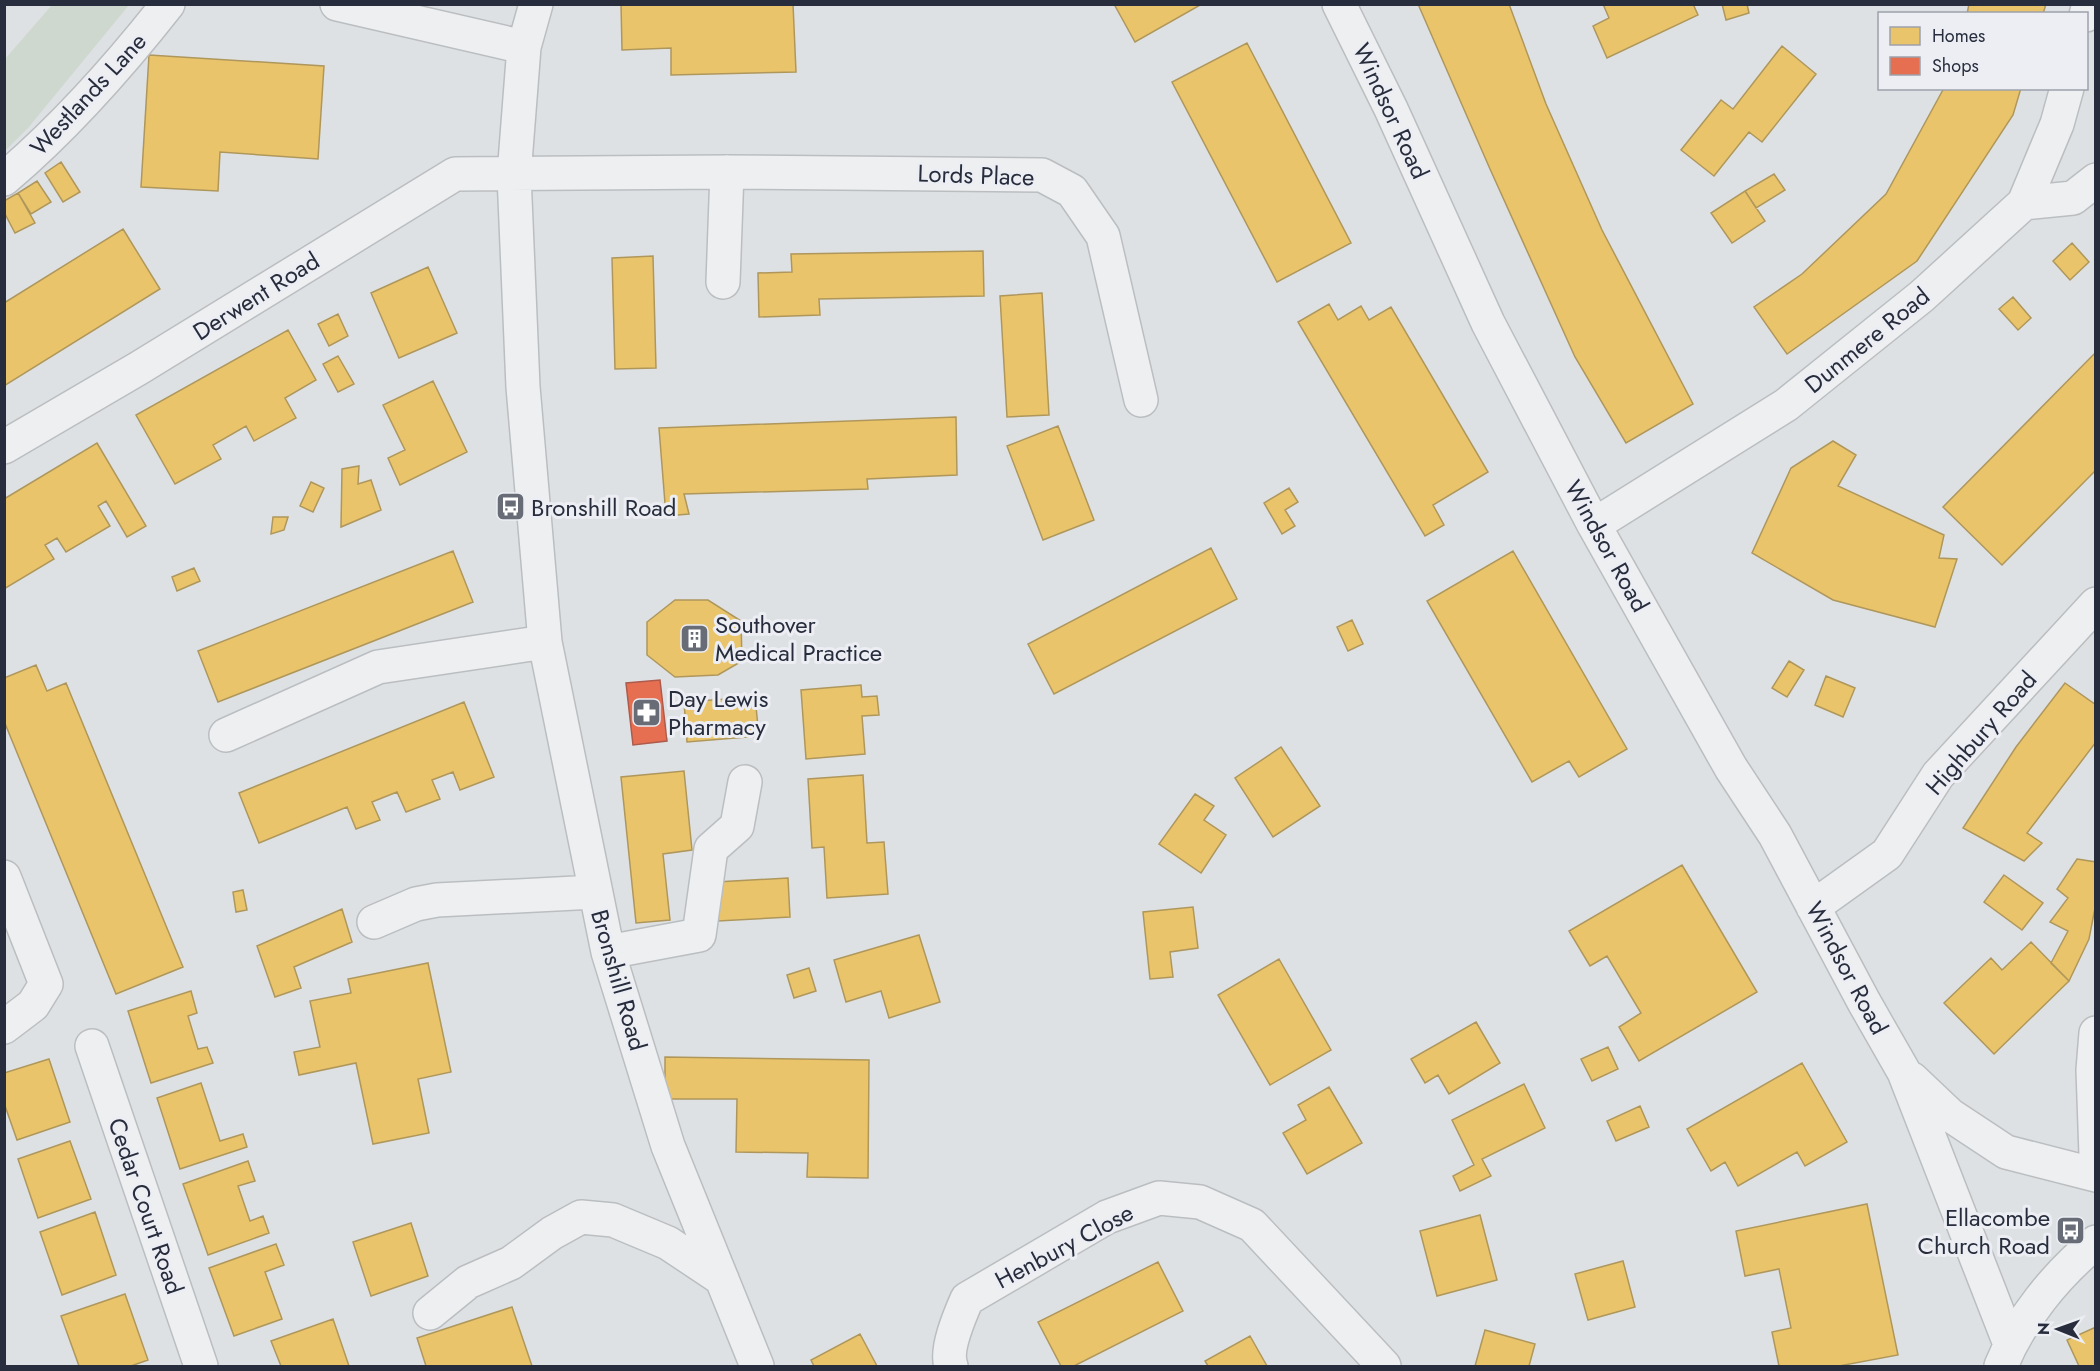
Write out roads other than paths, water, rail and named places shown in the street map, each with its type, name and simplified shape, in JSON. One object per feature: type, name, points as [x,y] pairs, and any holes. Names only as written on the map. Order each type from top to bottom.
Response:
[{"type":"street","name":"Westlands Lane","points":[[4,180],[29,158],[136,45],[168,4]]},
{"type":"street","points":[[337,4],[524,47]]},
{"type":"street","name":"Bronshill Road","points":[[536,4],[524,47],[514,175],[524,387],[544,642],[608,952],[669,1146],[757,1366]]},
{"type":"street","name":"Windsor Road","points":[[1339,4],[1391,109],[1488,323],[1594,525],[1731,768],[1775,835],[1904,1072],[2005,1355]]},
{"type":"street","name":"Dunmere Road","points":[[1594,525],[1786,405],[1922,296],[2024,203],[2057,124],[2066,90]]},
{"type":"street","points":[[723,282],[727,172]]},
{"type":"street","name":"Lords Place","points":[[514,175],[727,172],[1042,175],[1072,191],[1103,236],[1140,400]]},
{"type":"street","name":"Derwent Road","points":[[4,447],[139,368],[455,174],[514,175]]},
{"type":"street","points":[[2024,203],[2073,198],[2096,180]]},
{"type":"street","name":"Highbury Road","points":[[1813,907],[1887,854],[1938,775],[2096,604]]},
{"type":"street","points":[[226,735],[378,667],[544,642]]},
{"type":"street","points":[[608,952],[699,935],[711,849],[738,826],[745,782]]},
{"type":"street","points":[[4,877],[46,984],[33,1005],[4,1027]]},
{"type":"street","points":[[374,922],[416,904],[437,900],[595,892]]},
{"type":"street","points":[[2096,1033],[2093,1070],[2096,1155]]},
{"type":"street","name":"Cedar Court Road","points":[[92,1046],[201,1366]]},
{"type":"street","name":"Windsor Road","points":[[1904,1072],[1950,1115],[2006,1152],[2096,1175]]},
{"type":"street","name":"Henbury Close","points":[[951,1366],[948,1360],[957,1323],[967,1299],[1107,1217],[1159,1198],[1200,1202],[1252,1225],[1384,1366]]},
{"type":"street","points":[[430,1313],[468,1282],[511,1263],[552,1233],[581,1217],[613,1220],[668,1243],[722,1279]]},
{"type":"street","points":[[2005,1355],[2046,1293],[2092,1248]]},
{"type":"place","name":"Bronshill Road","points":[[510,507]]},
{"type":"place","name":"Southover Medical Practice","points":[[694,638]]},
{"type":"place","name":"Day Lewis Pharmacy","points":[[647,712]]},
{"type":"place","name":"Ellacombe Church Road","points":[[2071,1231]]}]
